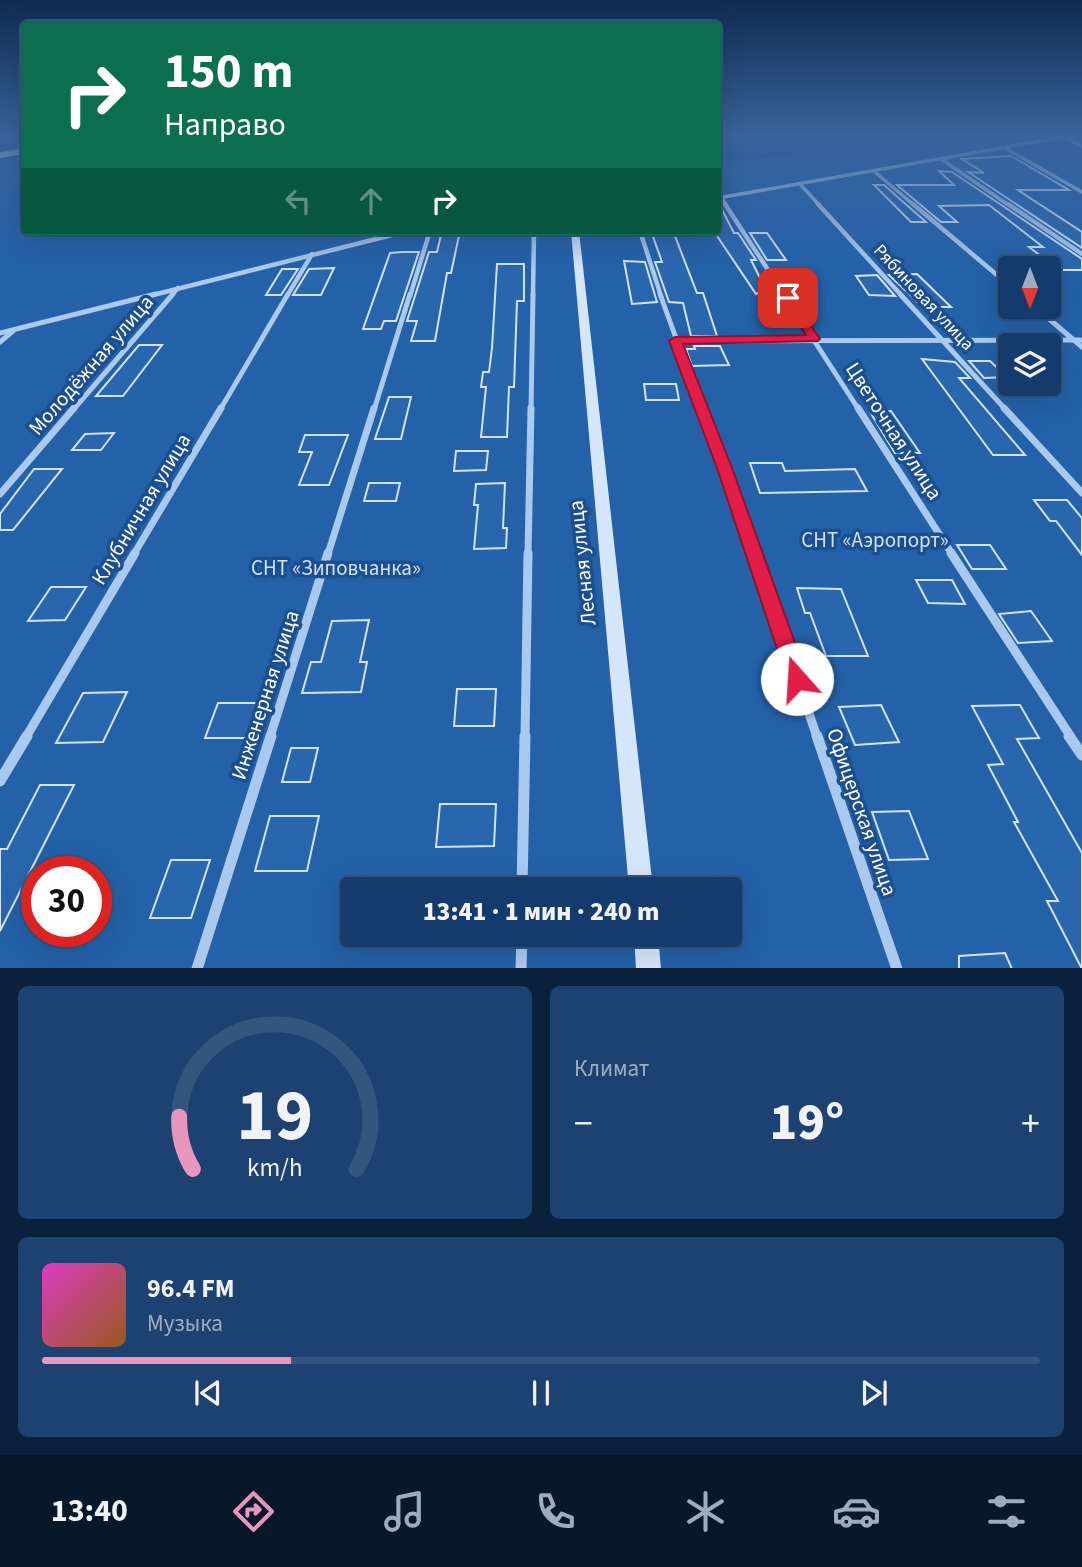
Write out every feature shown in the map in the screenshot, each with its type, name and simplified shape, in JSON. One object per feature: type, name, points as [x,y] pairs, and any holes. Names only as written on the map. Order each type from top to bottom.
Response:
[{"type":"street","points":[[721,198],[830,179]]},
{"type":"street","points":[[883,179],[998,276]]},
{"type":"street","points":[[971,179],[1082,254]]},
{"type":"street","points":[[1060,179],[1082,192]]},
{"type":"street","name":"Рябиновая улица","points":[[800,184],[1082,493]]},
{"type":"street","name":"Цветочная улица","points":[[721,201],[814,339],[1082,755]]},
{"type":"street","points":[[0,333],[391,235]]},
{"type":"street","name":"Инженерная улица","points":[[197,968],[429,235]]},
{"type":"street","points":[[522,877],[534,235]]},
{"type":"street","name":"Лесная улица","points":[[575,235],[640,877]]},
{"type":"street","name":"Офицерская улица","points":[[641,235],[675,341],[725,468],[897,968]]},
{"type":"street","name":"Клубничная улица","points":[[0,781],[312,254]]},
{"type":"street","name":"Молодёжная улица","points":[[0,494],[178,288]]},
{"type":"street","points":[[1049,319],[1082,347]]},
{"type":"street","points":[[0,342],[14,330]]},
{"type":"street","points":[[675,341],[1082,340]]},
{"type":"street","points":[[521,968],[522,947]]},
{"type":"street","points":[[647,947],[649,968]]},
{"type":"green space","points":[[0,179],[21,179],[21,235],[721,235],[721,179],[1082,179],[1082,968],[0,968]]},
{"type":"building","points":[[948,179],[963,179],[1082,259],[1082,270],[1061,270],[1061,256],[1041,256],[1029,247],[1043,247],[989,205],[939,206],[957,222],[941,222],[897,185],[954,185]]},
{"type":"building","points":[[979,179],[1051,179],[1069,190],[1018,190],[1082,232],[1082,248]]},
{"type":"building","points":[[874,185],[884,185],[926,222],[911,222]]},
{"type":"building","points":[[721,208],[734,233],[738,233],[756,260],[751,260],[765,288],[756,294],[716,235],[721,235]]},
{"type":"building","points":[[750,233],[767,233],[786,260],[767,260]]},
{"type":"building","points":[[441,235],[459,235],[451,273],[447,273],[435,341],[411,341],[417,321],[407,321],[429,252],[437,252]]},
{"type":"building","points":[[652,235],[675,235],[697,293],[703,293],[717,336],[691,336],[683,303],[669,302],[655,262],[662,262]]},
{"type":"building","points":[[419,252],[396,321],[384,321],[381,329],[363,329],[390,253]]},
{"type":"building","points":[[624,261],[645,262],[657,302],[632,304]]},
{"type":"building","points":[[497,264],[524,264],[524,301],[517,301],[514,387],[509,387],[507,437],[481,437],[486,387],[481,387],[483,372],[489,372]]},
{"type":"building","points":[[334,268],[321,295],[293,295],[309,269]]},
{"type":"building","points":[[282,269],[298,269],[281,295],[266,295]]},
{"type":"building","points":[[917,274],[951,307],[923,307],[889,275]]},
{"type":"building","points":[[877,275],[895,296],[869,295],[856,276]]},
{"type":"building","points":[[139,345],[162,345],[123,396],[96,396]]},
{"type":"building","points":[[694,346],[720,346],[729,365],[692,366],[686,349],[695,349]]},
{"type":"building","points":[[922,359],[955,362],[970,378],[959,378],[1025,455],[993,455]]},
{"type":"building","points":[[969,361],[990,361],[998,369],[998,377],[984,378]]},
{"type":"building","points":[[644,384],[676,384],[679,400],[646,400]]},
{"type":"building","points":[[389,397],[411,397],[401,439],[375,439]]},
{"type":"building","points":[[891,411],[920,453],[895,453],[870,412]]},
{"type":"building","points":[[114,433],[101,450],[72,450],[85,434]]},
{"type":"building","points":[[305,435],[348,435],[329,485],[299,485],[312,452],[299,452]]},
{"type":"building","points":[[456,451],[488,451],[486,470],[454,471]]},
{"type":"building","points":[[750,463],[782,463],[785,471],[855,469],[867,491],[760,493]]},
{"type":"building","points":[[34,469],[62,469],[13,530],[0,530],[0,514]]},
{"type":"building","points":[[369,483],[400,483],[396,501],[364,501]]},
{"type":"building","points":[[505,483],[503,528],[507,528],[506,548],[474,549],[478,505],[474,505],[476,484]]},
{"type":"building","points":[[1034,500],[1067,500],[1082,518],[1082,555],[1056,521],[1050,521]]},
{"type":"building","points":[[957,545],[990,545],[1006,569],[972,569]]},
{"type":"building","points":[[916,580],[952,580],[965,604],[928,603]]},
{"type":"building","points":[[51,587],[86,587],[65,620],[28,621]]},
{"type":"building","points":[[797,588],[841,589],[868,656],[826,656],[810,613],[805,613]]},
{"type":"building","points":[[1031,611],[1052,641],[1018,643],[999,614]]},
{"type":"building","points":[[369,620],[360,662],[367,662],[361,692],[302,693],[311,662],[321,662],[332,621]]},
{"type":"building","points":[[457,689],[496,689],[494,726],[454,726]]},
{"type":"building","points":[[127,692],[103,742],[56,743],[83,693]]},
{"type":"building","points":[[218,703],[262,703],[250,738],[205,738]]},
{"type":"building","points":[[881,705],[899,742],[855,745],[839,707]]},
{"type":"building","points":[[1020,705],[1039,738],[1017,739],[1082,853],[1082,968],[1047,901],[1058,901],[1014,822],[1018,822],[988,765],[1003,764],[972,706]]},
{"type":"building","points":[[291,748],[318,748],[310,782],[282,782]]},
{"type":"building","points":[[40,785],[74,785],[38,856],[21,856],[21,890],[0,931],[0,849],[7,849]]},
{"type":"building","points":[[440,804],[496,804],[494,846],[436,847]]},
{"type":"building","points":[[909,811],[928,859],[889,860],[872,812]]},
{"type":"building","points":[[270,816],[319,816],[307,871],[255,871]]},
{"type":"building","points":[[171,860],[210,860],[191,918],[150,918]]},
{"type":"building","points":[[1005,953],[1012,968],[959,968],[959,956]]},
{"type":"route","points":[[788,298],[814,339],[675,341],[725,468],[797,679]]},
{"type":"park label","name":"СНТ «Аэропорт»","points":[[875,540]]},
{"type":"park label","name":"СНТ «Зиповчанка»","points":[[336,568]]}]
